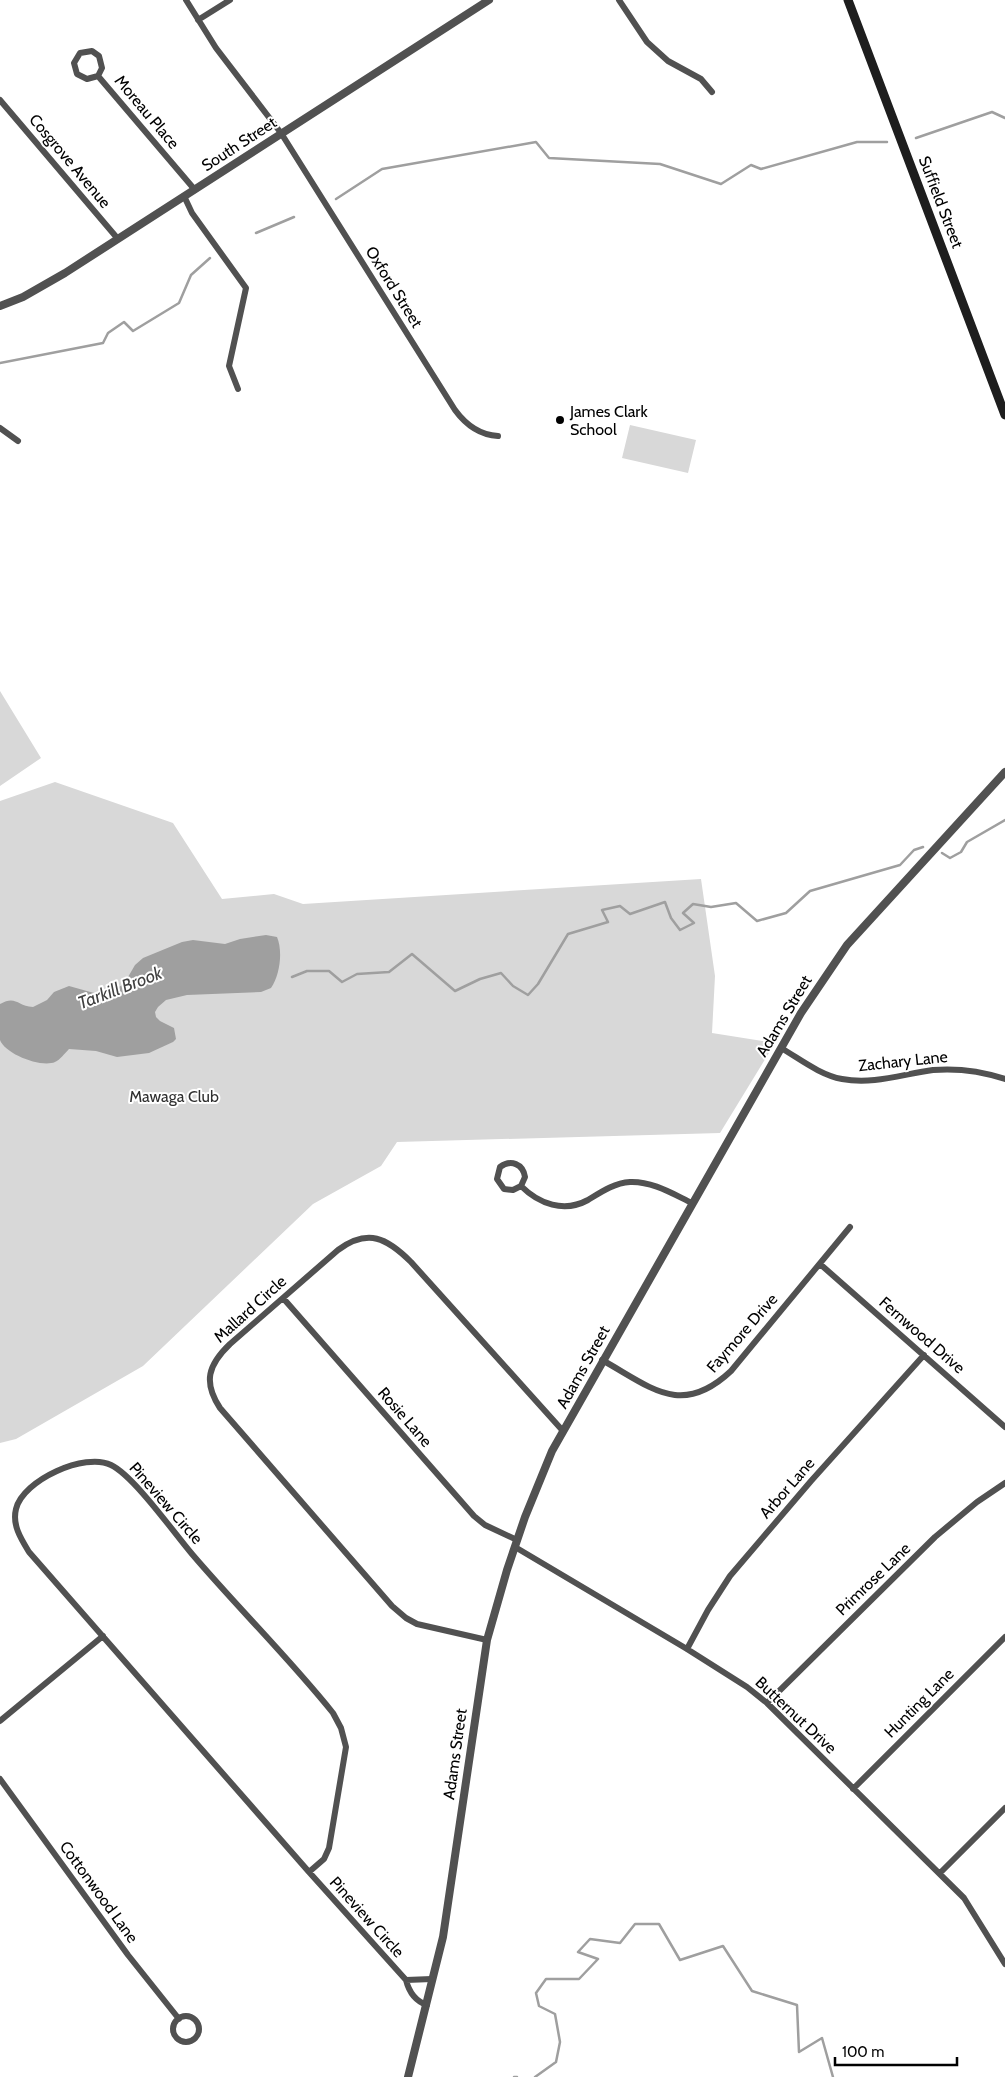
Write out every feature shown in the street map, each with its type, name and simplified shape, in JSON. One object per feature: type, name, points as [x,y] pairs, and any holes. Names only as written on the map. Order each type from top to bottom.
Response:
[{"type":"main road","name":"Suffield Street","points":[[848,0],[1005,415]]},
{"type":"street","name":"Oxford Street","points":[[186,0],[216,48],[281,133],[455,410],[473,428],[486,434],[498,436]]},
{"type":"street","points":[[198,20],[230,0]]},
{"type":"street","name":"South Street","points":[[0,306],[30,294],[118,239],[489,0]]},
{"type":"street","points":[[619,0],[647,42],[668,62],[700,79],[712,92]]},
{"type":"street","name":"Moreau Place","points":[[92,51],[99,56],[102,68],[98,76],[87,79],[77,74],[74,63],[80,53],[92,51]]},
{"type":"street","name":"Moreau Place","points":[[98,76],[195,190]]},
{"type":"street","name":"Cosgrove Avenue","points":[[0,100],[118,239]]},
{"type":"street","points":[[184,196],[192,213],[246,288],[229,366],[238,388]]},
{"type":"street","points":[[0,428],[18,441]]},
{"type":"street","name":"Adams Street","points":[[408,2077],[443,1936],[487,1640],[516,1543],[537,1486],[562,1431],[781,1048],[826,973],[847,945],[1005,772]]},
{"type":"street","name":"Zachary Lane","points":[[781,1048],[825,1074],[849,1080],[884,1079],[950,1069],[989,1074],[1005,1079]]},
{"type":"street","points":[[513,1162],[522,1167],[525,1177],[521,1186],[513,1190],[501,1187],[497,1179],[500,1167],[506,1163],[513,1162]]},
{"type":"street","points":[[521,1186],[542,1201],[560,1206],[580,1203],[611,1187],[630,1182],[655,1186],[692,1203]]},
{"type":"street","name":"Faymore Drive","points":[[602,1360],[664,1393],[683,1396],[701,1393],[715,1385],[730,1371],[850,1227]]},
{"type":"street","name":"Mallard Circle","points":[[487,1640],[410,1621],[376,1589],[231,1421],[216,1401],[211,1392],[209,1382],[216,1359],[230,1344],[338,1250],[350,1242],[365,1237],[376,1238],[385,1241],[411,1262],[562,1431]]},
{"type":"street","name":"Fernwood Drive","points":[[820,1264],[1005,1427]]},
{"type":"street","name":"Rosie Lane","points":[[283,1298],[474,1516],[485,1525],[516,1543]]},
{"type":"street","name":"Arbor Lane","points":[[687,1649],[708,1610],[730,1576],[824,1466],[924,1355]]},
{"type":"street","name":"Pineview Circle","points":[[309,1872],[324,1859],[332,1836],[346,1747],[337,1719],[128,1479],[111,1464],[86,1462],[52,1474],[32,1487],[16,1507],[16,1524],[20,1537],[29,1552],[309,1872],[406,1980],[409,1989],[416,1999],[427,2005]]},
{"type":"street","name":"Primrose Lane","points":[[767,1703],[935,1537],[970,1508],[1005,1483]]},
{"type":"street","name":"Butternut Drive","points":[[516,1543],[747,1687],[767,1703],[964,1898],[1005,1964]]},
{"type":"street","points":[[0,1722],[103,1636]]},
{"type":"street","name":"Hunting Lane","points":[[853,1789],[1005,1638]]},
{"type":"street","name":"Cottonwood Lane","points":[[0,1779],[128,1955],[179,2019]]},
{"type":"street","points":[[940,1873],[1005,1808]]},
{"type":"street","points":[[998,1953],[1005,1949]]},
{"type":"street","name":"Pineview Circle","points":[[406,1980],[432,1979]]},
{"type":"street","points":[[188,2016],[197,2021],[200,2030],[195,2039],[185,2042],[176,2037],[173,2027],[179,2019],[188,2016]]},
{"type":"green space","points":[[630,425],[696,440],[688,473],[622,458]]},
{"type":"green space","points":[[0,691],[41,758],[0,786]]},
{"type":"green space","name":"Mawaga Club","points":[[55,782],[173,823],[222,899],[274,894],[303,904],[701,879],[715,976],[712,1033],[775,1043],[720,1133],[397,1142],[381,1166],[313,1204],[143,1366],[16,1439],[0,1443],[0,801]]},
{"type":"water","points":[[266,935],[277,937],[280,949],[277,977],[271,988],[261,992],[187,995],[166,1000],[155,1012],[156,1017],[174,1028],[176,1039],[149,1053],[117,1057],[96,1051],[69,1049],[55,1062],[41,1063],[16,1055],[3,1045],[0,1040],[0,1004],[5,1002],[13,1001],[33,1007],[47,1000],[54,992],[69,986],[94,993],[110,992],[124,984],[135,965],[143,958],[182,942],[193,940],[225,944],[240,939]]},
{"type":"waterway","points":[[916,138],[992,112],[1005,118]]},
{"type":"waterway","points":[[336,199],[382,169],[536,142],[549,158],[660,164],[721,184],[751,165],[761,169],[857,142],[887,142]]},
{"type":"waterway","points":[[256,233],[294,217]]},
{"type":"waterway","points":[[0,363],[103,343],[108,333],[124,322],[133,331],[179,303],[191,275],[210,258]]},
{"type":"waterway","name":"Tarkill Brook","points":[[942,853],[950,858],[961,852],[967,842],[1005,820]]},
{"type":"waterway","name":"Tarkill Brook","points":[[292,977],[307,971],[329,971],[342,982],[357,974],[389,972],[412,954],[455,991],[480,979],[501,973],[513,986],[528,995],[538,984],[568,934],[608,922],[602,910],[620,906],[630,914],[665,902],[671,918],[680,930],[694,923],[683,913],[693,904],[711,907],[736,903],[757,921],[786,913],[810,891],[900,865],[914,850],[923,847]]},
{"type":"waterway","points":[[535,2077],[556,2062],[560,2042],[555,2014],[539,2006],[536,1993],[546,1979],[579,1979],[598,1959],[578,1952],[590,1939],[620,1943],[635,1924],[659,1924],[680,1960],[723,1946],[752,1991],[797,2005],[799,2052],[822,2038],[833,2077]]},
{"type":"place","name":"James Clark School","points":[[560,420]]}]
